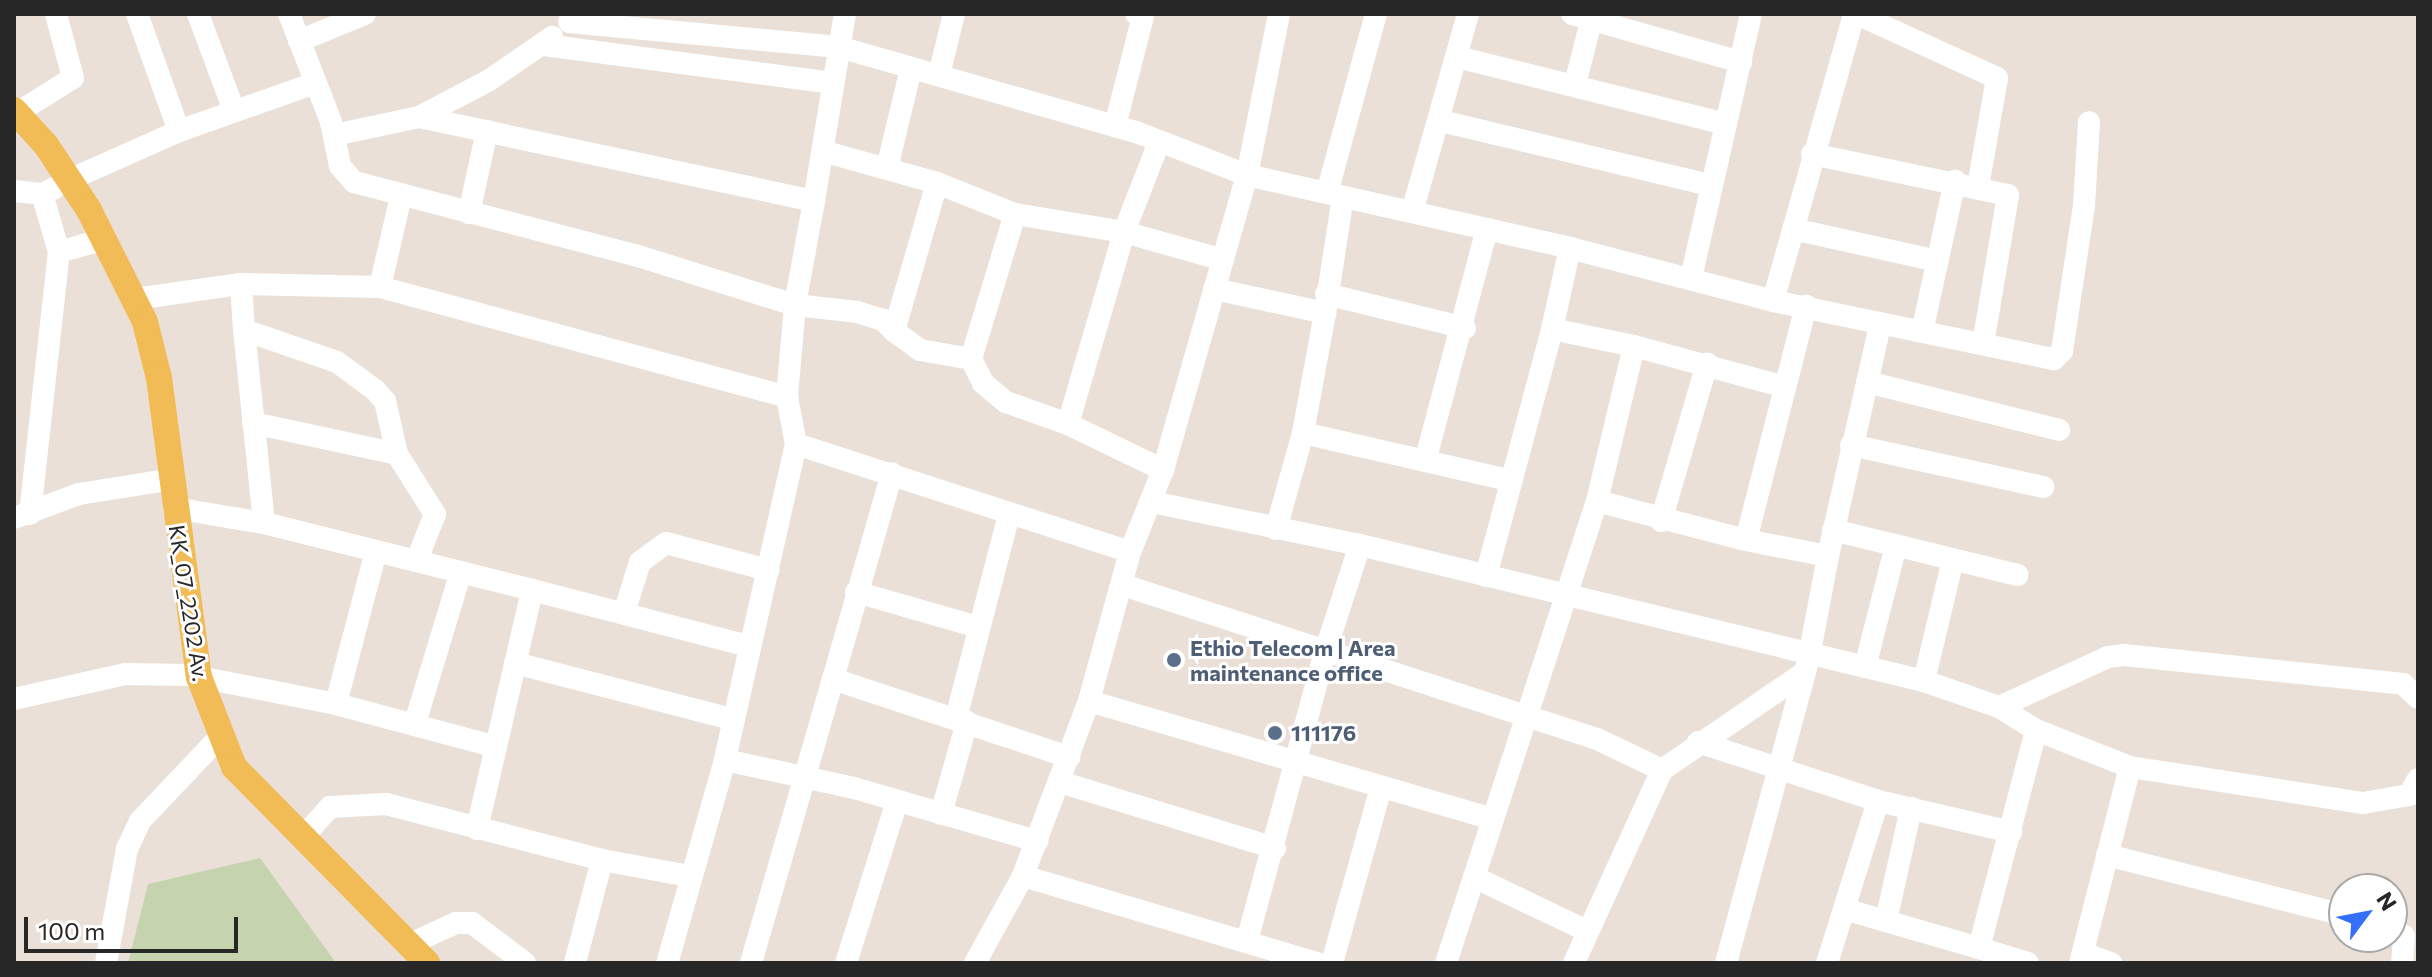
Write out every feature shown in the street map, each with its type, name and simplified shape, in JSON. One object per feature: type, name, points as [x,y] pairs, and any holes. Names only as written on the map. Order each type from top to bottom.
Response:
[{"type":"main road","points":[[15,116],[94,242],[133,324],[194,676],[212,745],[248,795],[418,957]]},
{"type":"main road","name":"KK_07_2202 Av.","points":[[57,187],[135,299],[159,378],[194,676],[234,767],[418,957]]},
{"type":"street","points":[[15,116],[73,78],[56,14]]},
{"type":"street","points":[[137,14],[179,131]]},
{"type":"street","points":[[198,14],[234,111]]},
{"type":"street","points":[[289,14],[334,135],[345,176],[401,196],[635,255],[795,305],[857,312],[883,320],[920,350],[971,359]]},
{"type":"street","points":[[299,41],[365,14]]},
{"type":"street","points":[[667,963],[689,876],[725,760],[731,719],[796,444],[787,397],[795,305],[826,152],[833,83],[845,14]]},
{"type":"street","points":[[939,75],[954,14]]},
{"type":"street","points":[[975,963],[1023,876],[1060,782],[1089,701],[1130,552],[1163,470],[1220,259],[1247,175],[1279,14]]},
{"type":"street","points":[[1276,529],[1303,433],[1326,304],[1335,195],[1376,14]]},
{"type":"street","points":[[1412,212],[1441,121],[1468,14]]},
{"type":"street","points":[[1691,278],[1709,185],[1751,14]]},
{"type":"street","points":[[1773,301],[1812,154],[1855,14],[1997,78],[1978,187]]},
{"type":"street","points":[[1115,126],[1141,15]]},
{"type":"street","points":[[1575,84],[1585,17],[1741,62]]},
{"type":"street","points":[[334,135],[419,117],[544,45],[573,18],[839,47],[1115,126],[1247,175],[1570,248],[1773,301],[2054,359],[2062,351],[2084,206],[2089,122]]},
{"type":"street","points":[[544,45],[833,83]]},
{"type":"street","points":[[1457,57],[1726,124]]},
{"type":"street","points":[[887,168],[911,69]]},
{"type":"street","points":[[14,191],[57,187],[179,131],[315,83]]},
{"type":"street","points":[[419,117],[814,201]]},
{"type":"street","points":[[1441,121],[1709,185]]},
{"type":"street","points":[[469,213],[487,131]]},
{"type":"street","points":[[1068,424],[1124,232],[1159,142]]},
{"type":"street","points":[[826,152],[937,183],[1015,214],[1124,232],[1220,259]]},
{"type":"street","points":[[1812,154],[2004,192],[2011,202],[1983,344]]},
{"type":"street","points":[[1922,332],[1955,181]]},
{"type":"street","points":[[894,331],[937,183]]},
{"type":"street","points":[[57,187],[59,252],[22,516],[79,494],[160,481]]},
{"type":"street","points":[[380,287],[401,196]]},
{"type":"street","points":[[1015,214],[971,359],[983,383],[1006,402],[1068,424],[1163,470]]},
{"type":"street","points":[[1426,458],[1465,328],[1487,229]]},
{"type":"street","points":[[1793,229],[1937,261]]},
{"type":"street","points":[[59,252],[94,242]]},
{"type":"street","points":[[1486,576],[1552,329],[1570,248]]},
{"type":"street","points":[[241,284],[264,523]]},
{"type":"street","points":[[135,299],[241,284],[380,287],[787,397]]},
{"type":"street","points":[[1214,289],[1465,328]]},
{"type":"street","points":[[1746,540],[1806,306]]},
{"type":"street","points":[[1726,963],[1807,664],[1851,445],[1880,325]]},
{"type":"street","points":[[1552,329],[1707,364],[1785,387]]},
{"type":"street","points":[[244,330],[337,362],[385,401],[397,454],[435,514],[417,560]]},
{"type":"street","points":[[1446,963],[1597,501],[1634,346]]},
{"type":"street","points":[[1661,521],[1707,364]]},
{"type":"street","points":[[1867,382],[2059,430]]},
{"type":"street","points":[[253,423],[397,454]]},
{"type":"street","points":[[1303,433],[1426,458],[1512,481]]},
{"type":"street","points":[[796,444],[1130,552]]},
{"type":"street","points":[[1851,445],[2043,487]]},
{"type":"street","points":[[751,963],[892,473]]},
{"type":"street","points":[[1597,501],[1661,521],[1828,556]]},
{"type":"street","points":[[1152,502],[1360,545],[1686,620],[1807,664],[1865,667],[1924,681],[1999,707],[2036,730],[2130,767],[2363,803],[2409,795],[2418,779]]},
{"type":"street","points":[[174,508],[264,523],[749,646]]},
{"type":"street","points":[[941,814],[978,627],[1009,515]]},
{"type":"street","points":[[1833,530],[2018,575]]},
{"type":"street","points":[[624,613],[640,562],[666,543],[768,570]]},
{"type":"street","points":[[1247,941],[1298,764],[1325,652],[1360,545]]},
{"type":"street","points":[[1865,667],[1896,545]]},
{"type":"street","points":[[336,704],[376,551]]},
{"type":"street","points":[[1924,681],[1953,559]]},
{"type":"street","points":[[415,723],[461,572]]},
{"type":"street","points":[[1123,585],[1526,720],[1597,739],[1662,770]]},
{"type":"street","points":[[477,829],[493,746],[532,590]]},
{"type":"street","points":[[856,592],[978,627]]},
{"type":"street","points":[[1999,707],[2124,655],[2403,684],[2418,698]]},
{"type":"street","points":[[515,663],[731,719]]},
{"type":"street","points":[[1574,963],[1662,770],[1807,664]]},
{"type":"street","points":[[14,699],[125,674],[194,676],[336,704],[493,746]]},
{"type":"street","points":[[833,679],[1069,757]]},
{"type":"street","points":[[1089,701],[1492,819]]},
{"type":"street","points":[[1979,948],[2036,730]]},
{"type":"street","points":[[1698,742],[1779,772],[1878,801],[2011,832]]},
{"type":"street","points":[[106,963],[127,849],[140,821],[212,745]]},
{"type":"street","points":[[725,760],[807,777],[1037,841]]},
{"type":"street","points":[[2111,963],[2082,958],[2130,767]]},
{"type":"street","points":[[1060,782],[1275,848]]},
{"type":"street","points":[[1332,963],[1381,787]]},
{"type":"street","points":[[846,963],[897,801]]},
{"type":"street","points":[[1827,963],[1878,801]]},
{"type":"street","points":[[302,838],[318,815],[345,802],[386,804],[602,860],[689,876]]},
{"type":"street","points":[[1886,921],[1911,808]]},
{"type":"street","points":[[2107,855],[2328,911]]},
{"type":"street","points":[[575,963],[602,860]]},
{"type":"street","points":[[1023,876],[1316,963]]},
{"type":"street","points":[[1474,877],[1587,931]]},
{"type":"street","points":[[1844,909],[2028,963]]},
{"type":"street","points":[[418,957],[456,923],[472,923],[525,963]]},
{"type":"green space","points":[[260,858],[336,963],[128,963],[148,884]]},
{"type":"place","name":"Ethio Telecom | Area maintenance office","points":[[1174,660]]},
{"type":"place","name":"111176","points":[[1275,733]]}]
